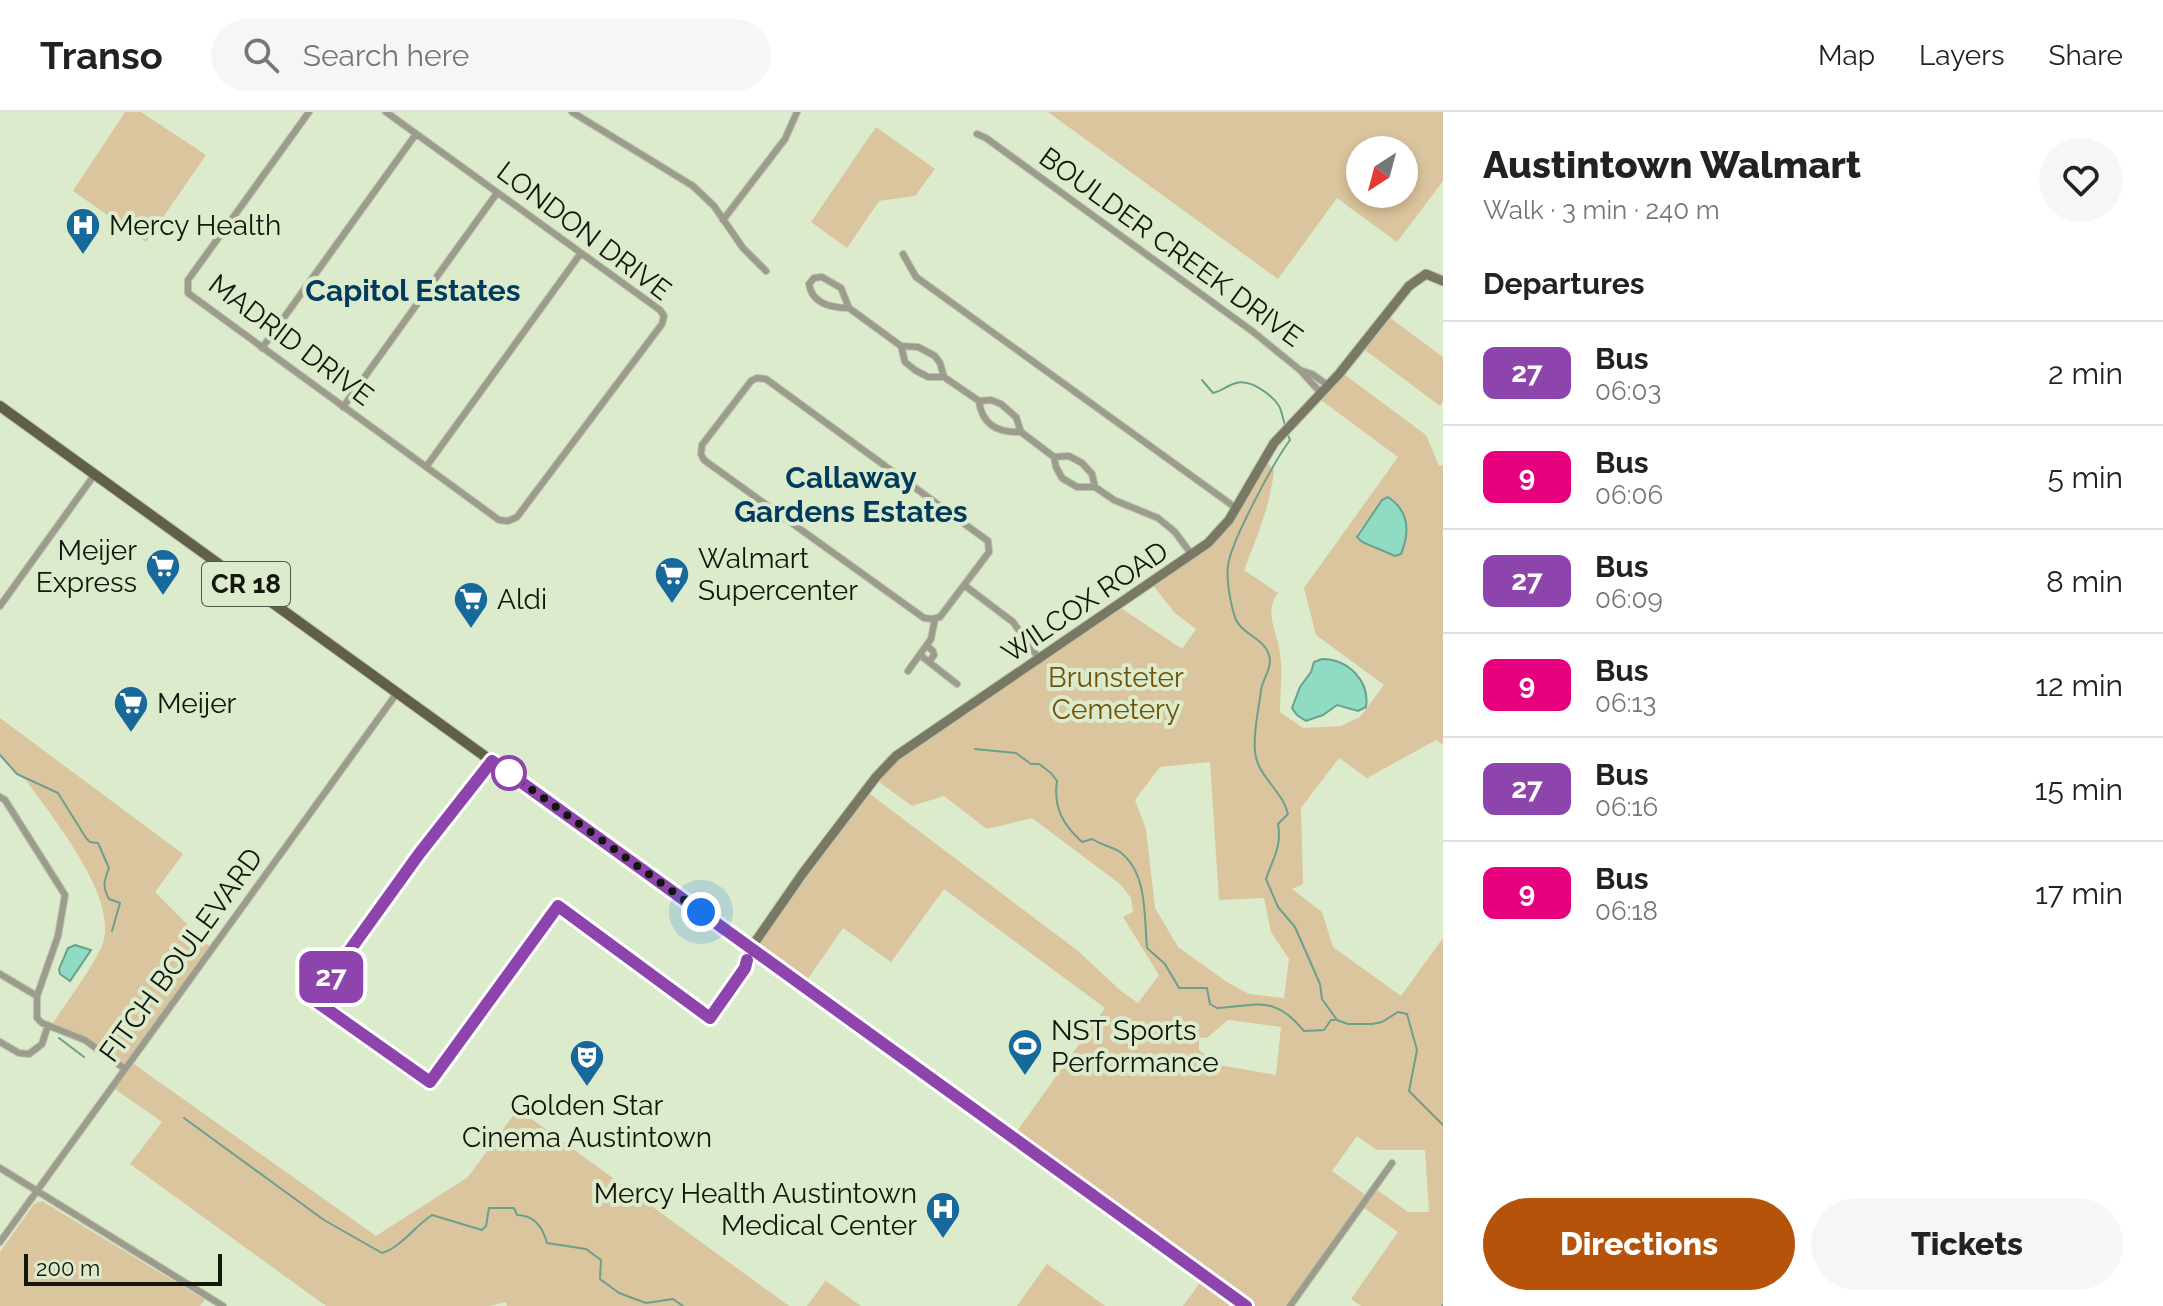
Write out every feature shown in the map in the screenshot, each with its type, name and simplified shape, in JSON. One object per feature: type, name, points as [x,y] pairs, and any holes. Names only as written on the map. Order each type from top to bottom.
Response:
[{"type":"main road","name":"CR 18","points":[[0,406],[1246,1306]]},
{"type":"street","name":"MADRID DRIVE","points":[[309,112],[187,283],[191,297],[499,520],[508,521]]},
{"type":"street","name":"LONDON DRIVE","points":[[386,112],[660,310],[664,320],[517,517],[508,521]]},
{"type":"street","points":[[572,112],[693,186],[714,206],[743,248],[766,271]]},
{"type":"street","points":[[723,220],[778,148],[797,112]]},
{"type":"street","points":[[262,348],[416,134]]},
{"type":"street","name":"BOULDER CREEK DRIVE","points":[[977,134],[1239,322],[1325,390]]},
{"type":"street","points":[[343,407],[497,193]]},
{"type":"street","points":[[426,467],[581,253]]},
{"type":"street","points":[[903,254],[916,277],[1236,508]]},
{"type":"street","name":"WILCOX ROAD","points":[[751,948],[803,873],[886,766],[907,747],[1192,555],[1220,531],[1274,443],[1325,390],[1409,286],[1426,274],[1443,281]]},
{"type":"street","points":[[849,308],[844,292],[832,281],[822,277],[811,280],[811,291],[825,305],[849,308],[901,346],[918,347],[935,356],[944,377]]},
{"type":"street","points":[[901,346],[905,362],[915,370],[928,377],[944,377],[979,401],[991,400],[1001,404],[1016,417],[1021,432],[1054,457],[1069,456],[1082,463],[1092,474],[1095,487]]},
{"type":"street","points":[[766,379],[986,538],[989,552],[943,613],[935,619],[924,618],[704,460],[702,445],[751,381],[766,379]]},
{"type":"street","points":[[979,401],[984,420],[1004,433],[1021,432]]},
{"type":"street","points":[[1054,457],[1062,478],[1077,487],[1095,487],[1114,500],[1158,518],[1175,532],[1192,555]]},
{"type":"street","points":[[0,606],[95,474]]},
{"type":"street","points":[[964,585],[1013,622],[1040,660]]},
{"type":"street","points":[[908,671],[927,646],[935,619]]},
{"type":"street","points":[[927,646],[934,655],[929,662]]},
{"type":"street","points":[[920,655],[957,684]]},
{"type":"street","name":"FITCH BOULEVARD","points":[[0,1242],[397,693]]},
{"type":"street","points":[[0,797],[5,800],[65,895],[58,936],[37,996],[37,1018],[85,1040],[125,1069]]},
{"type":"street","points":[[0,974],[37,996]]},
{"type":"street","points":[[0,1042],[19,1053],[29,1054],[42,1044],[48,1025]]},
{"type":"street","points":[[1290,1306],[1392,1163]]},
{"type":"street","points":[[0,1168],[223,1306]]},
{"type":"green space","points":[[125,112],[141,112],[206,155],[146,242],[73,191]]},
{"type":"green space","points":[[1048,112],[1443,112],[1443,181],[1397,242],[1351,208],[1418,208],[1418,136],[1346,136],[1346,205],[1337,198],[1278,279]]},
{"type":"green space","points":[[876,127],[935,169],[915,196],[879,201],[847,248],[811,222]]},
{"type":"green space","points":[[1386,315],[1443,357],[1443,402],[1440,406],[1361,347]]},
{"type":"green space","name":"Brunsteter Cemetery","points":[[1341,372],[1426,435],[1439,466],[1443,465],[1443,745],[1436,740],[1367,778],[1339,758],[1301,808],[1303,884],[1292,889],[1322,912],[1333,947],[1401,996],[1443,938],[1443,1306],[1361,1306],[1351,1299],[1398,1232],[1361,1206],[1290,1306],[1183,1306],[1204,1277],[1012,1138],[1105,1008],[944,889],[891,962],[843,928],[803,986],[751,948],[866,791],[1078,951],[1138,1003],[1159,975],[1123,917],[1133,912],[1131,898],[1120,884],[1032,818],[987,829],[944,796],[912,806],[875,779],[886,766],[1118,606],[1182,649],[1196,629],[1175,613],[1151,583],[1220,531],[1264,458],[1274,471],[1272,484],[1244,570],[1278,593],[1272,616],[1281,661],[1280,712],[1303,728],[1341,726],[1360,717],[1384,685],[1316,635],[1304,588],[1398,457],[1318,398]],"holes":[[[1386,500],[1403,512],[1407,528],[1401,553],[1395,556],[1362,542],[1357,533]],[[1210,762],[1219,900],[1264,898],[1271,932],[1289,959],[1284,998],[1249,994],[1227,982],[1178,947],[1155,908],[1146,829],[1135,800],[1160,767]],[[1228,1020],[1281,1027],[1276,1075],[1219,1065],[1199,1050],[1199,1037],[1207,1038]],[[1357,1136],[1377,1150],[1425,1150],[1429,1212],[1408,1212],[1373,1187],[1367,1196],[1332,1171]]]},
{"type":"green space","points":[[0,718],[183,854],[155,892],[212,949],[131,1062],[376,1236],[468,1177],[518,1109],[789,1306],[507,1306],[506,1302],[490,1306],[326,1306],[130,1164],[162,1122],[112,1087],[124,1070],[85,1039],[51,1026],[101,948],[105,929],[102,907],[94,884],[67,837],[26,780],[0,755]]},
{"type":"green space","points":[[42,1201],[205,1300],[200,1306],[0,1306],[0,1252],[34,1204]]},
{"type":"green space","points":[[1047,1264],[1105,1306],[1017,1306]]},
{"type":"green space","points":[[826,1281],[861,1306],[807,1306]]},
{"type":"water","points":[[1388,497],[1400,509],[1406,522],[1404,546],[1401,554],[1395,556],[1357,537],[1382,500]]},
{"type":"water","points":[[1322,659],[1340,663],[1355,673],[1364,689],[1366,707],[1358,711],[1337,705],[1323,715],[1306,721],[1297,715],[1292,708],[1300,687],[1314,662]]},
{"type":"water","points":[[75,945],[91,950],[70,981],[60,974],[59,969],[68,948]]},
{"type":"waterway","points":[[1202,380],[1213,393],[1242,382],[1260,389],[1279,406],[1285,425]]},
{"type":"waterway","points":[[1288,435],[1290,440],[1236,539],[1228,572],[1229,593],[1236,620],[1263,644],[1270,659],[1255,728],[1256,760],[1288,814],[1278,824],[1278,846],[1266,879],[1278,907],[1295,927],[1320,984],[1322,999],[1337,1020],[1348,1024],[1372,1024],[1398,1012],[1407,1014],[1417,1050],[1409,1091],[1443,1125]]},
{"type":"waterway","points":[[975,749],[1016,753],[1031,764],[1039,764],[1057,781],[1058,807],[1075,836],[1082,842],[1092,839],[1114,849],[1129,861],[1136,872],[1143,896],[1147,948],[1165,964],[1179,988],[1207,988],[1210,1004],[1217,1008],[1274,1007],[1293,1019],[1304,1031],[1324,1030],[1331,1020],[1335,1020]]},
{"type":"waterway","points":[[0,755],[17,774],[58,793],[86,838],[98,843],[109,868],[105,890],[109,899],[120,903],[112,931]]},
{"type":"waterway","points":[[59,1038],[84,1057]]},
{"type":"waterway","points":[[184,1118],[324,1220],[382,1253],[432,1215],[482,1230],[486,1226],[489,1208],[514,1208],[517,1215],[537,1223],[547,1243],[586,1249],[601,1260],[600,1279],[619,1293],[646,1303],[673,1299],[683,1306]]},
{"type":"bus line","name":"27","points":[[747,960],[745,968],[710,1018],[558,906],[430,1082],[314,1000],[419,854],[452,816],[492,761],[1246,1306]]},
{"type":"place","name":"Mercy Health","points":[[83,256]]},
{"type":"place","name":"Meijer Express","points":[[163,597]]},
{"type":"place","name":"Walmart Supercenter","points":[[672,605]]},
{"type":"place","name":"Aldi","points":[[471,630]]},
{"type":"place","name":"Meijer","points":[[131,734]]},
{"type":"place","name":"NST Sports Performance","points":[[1025,1077]]},
{"type":"place","name":"Golden Star Cinema Austintown","points":[[587,1088]]},
{"type":"place","name":"Mercy Health Austintown Medical Center","points":[[943,1240]]},
{"type":"district","name":"Capitol Estates","points":[[413,290]]},
{"type":"district","name":"Callaway Gardens Estates","points":[[851,494]]},
{"type":"route","points":[[509,773],[701,912]]}]
